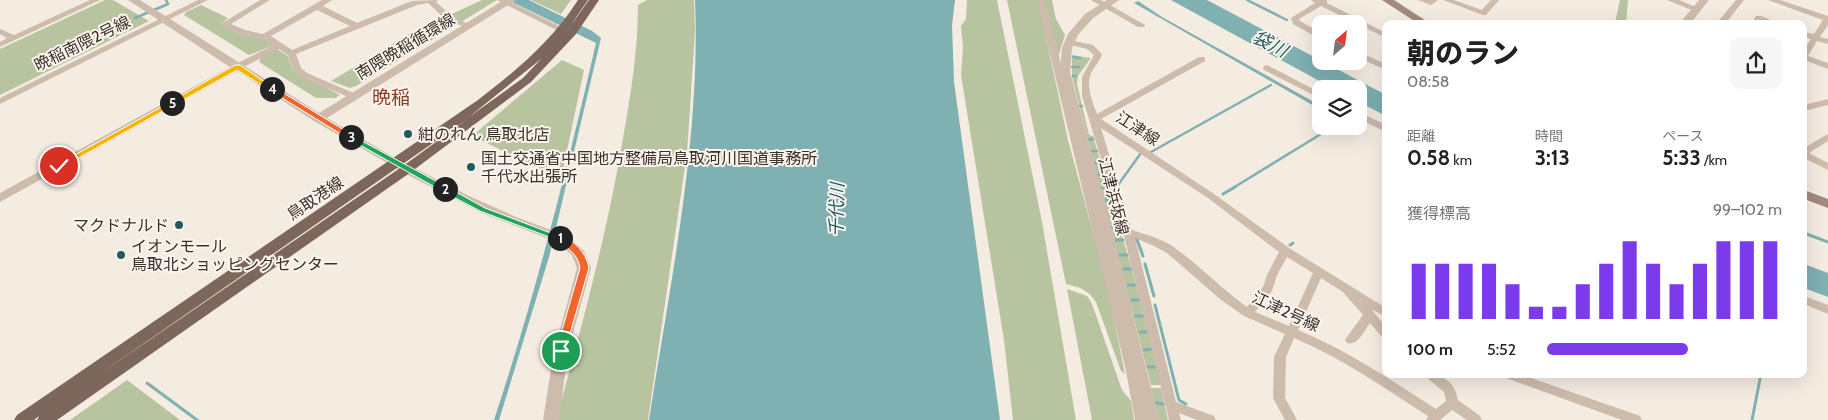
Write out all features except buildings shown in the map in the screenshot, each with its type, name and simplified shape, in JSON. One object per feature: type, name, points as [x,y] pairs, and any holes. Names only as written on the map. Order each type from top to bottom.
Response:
[{"type":"main road","name":"鳥取港線","points":[[570,26],[583,0]]},
{"type":"main road","name":"鳥取港線","points":[[45,420],[527,80],[570,26],[594,0]]},
{"type":"main road","points":[[1388,0],[1420,20]]},
{"type":"main road","name":"鳥取港線","points":[[22,420],[402,167]]},
{"type":"main road","points":[[1807,195],[1828,204]]},
{"type":"street","points":[[0,45],[96,0]]},
{"type":"street","points":[[133,0],[318,118],[402,167],[482,210],[571,245],[583,258],[584,268],[561,351],[551,420]]},
{"type":"street","name":"晩稲南隈2号線","points":[[0,100],[204,0]]},
{"type":"street","points":[[264,37],[328,0]]},
{"type":"street","points":[[1041,0],[1132,372],[1142,420]]},
{"type":"street","points":[[1422,0],[1431,3],[1434,0]]},
{"type":"street","points":[[1447,0],[1483,13],[1495,0]]},
{"type":"street","points":[[1671,0],[1696,9]]},
{"type":"street","points":[[1687,20],[1704,0]]},
{"type":"street","points":[[1723,20],[1740,0]]},
{"type":"street","points":[[1772,0],[1828,19],[1807,52]]},
{"type":"street","points":[[260,1],[225,24],[242,32],[264,37],[279,45],[291,53],[297,69],[304,75],[353,96]]},
{"type":"street","points":[[291,53],[415,3],[432,1],[450,19],[469,26]]},
{"type":"street","points":[[507,1],[570,26]]},
{"type":"street","name":"南隈晩稲循環線","points":[[318,118],[507,1]]},
{"type":"street","points":[[1312,31],[1296,22],[1294,18],[1320,1],[1382,34]]},
{"type":"street","points":[[1104,2],[1140,26]]},
{"type":"street","name":"江津浜坂線","points":[[1104,2],[1085,21],[1069,42],[1065,72],[1101,210],[1151,420]]},
{"type":"street","points":[[318,7],[358,27]]},
{"type":"street","points":[[0,31],[13,38]]},
{"type":"street","points":[[1807,35],[1828,42]]},
{"type":"street","points":[[1069,42],[1090,47],[1098,54],[1096,62],[1088,72],[1085,83],[1094,120],[1202,59]]},
{"type":"street","points":[[0,198],[279,45]]},
{"type":"street","points":[[1807,57],[1828,66]]},
{"type":"street","points":[[1368,59],[1382,66]]},
{"type":"street","points":[[1267,68],[1312,91]]},
{"type":"street","points":[[1807,107],[1828,102]]},
{"type":"street","points":[[1367,119],[1382,127]]},
{"type":"street","name":"江津線","points":[[1094,120],[1128,232],[1175,420]]},
{"type":"street","name":"江津線","points":[[1094,120],[1211,196],[1285,251],[1347,289],[1382,330]]},
{"type":"street","points":[[1807,151],[1828,137]]},
{"type":"street","points":[[1807,155],[1828,167]]},
{"type":"street","name":"江津2号線","points":[[1128,232],[1156,242],[1171,250],[1224,296],[1248,313],[1316,342],[1382,375]]},
{"type":"street","points":[[1248,313],[1268,288],[1272,275],[1285,251]]},
{"type":"street","points":[[1291,420],[1279,398],[1280,358],[1290,331],[1320,271]]},
{"type":"street","points":[[1347,289],[1382,311]]},
{"type":"street","points":[[1807,301],[1828,310]]},
{"type":"street","points":[[1350,340],[1369,316]]},
{"type":"street","name":"江津2号線","points":[[1387,378],[1433,417]]},
{"type":"street","points":[[1435,378],[1450,390],[1452,403],[1476,420]]},
{"type":"street","points":[[1517,378],[1610,416],[1636,420]]},
{"type":"street","points":[[1433,417],[1452,403]]},
{"type":"street","points":[[1172,405],[1210,420]]},
{"type":"green space","points":[[105,0],[113,0],[149,21],[0,95],[0,49]]},
{"type":"green space","points":[[482,0],[497,0],[356,86],[350,88],[331,81],[409,34]]},
{"type":"green space","points":[[531,0],[571,0],[561,14]]},
{"type":"green space","points":[[647,0],[694,0],[695,32],[687,153],[648,420],[556,420],[575,352],[616,179],[633,75],[638,5]]},
{"type":"green space","points":[[967,0],[997,0],[1042,222],[1076,420],[1013,420],[1004,340],[961,75],[963,47],[961,26],[966,19]]},
{"type":"green space","points":[[1007,0],[1038,0],[1068,140],[1106,281],[1125,374],[1121,371],[1096,302],[1083,290],[1066,284]]},
{"type":"green space","points":[[1042,0],[1052,0],[1056,19],[1065,35],[1058,57]]},
{"type":"green space","points":[[1620,0],[1628,0],[1626,20],[1616,20]]},
{"type":"green space","points":[[201,5],[228,18],[221,24],[238,33],[267,39],[274,45],[249,55],[184,15],[186,12]]},
{"type":"green space","points":[[277,49],[288,56],[293,70],[340,95],[335,98],[316,98],[259,62],[261,57]]},
{"type":"green space","points":[[1072,55],[1091,58],[1078,76],[1077,84],[1089,135],[1093,136],[1131,266],[1161,385],[1151,385],[1072,77]]},
{"type":"green space","points":[[562,60],[584,70],[561,179],[472,136]]},
{"type":"green space","points":[[1067,289],[1087,296],[1092,304],[1122,390],[1131,401],[1134,420],[1092,420]]},
{"type":"green space","points":[[127,380],[180,420],[70,420]]},
{"type":"green space","points":[[1151,388],[1161,388],[1168,420],[1159,420]]},
{"type":"water","points":[[508,0],[529,0],[592,31],[601,38],[549,257],[499,420],[494,420],[550,233],[596,43]]},
{"type":"water","name":"千代川","points":[[695,0],[955,0],[952,25],[954,82],[1000,420],[649,420],[689,158],[696,52]]},
{"type":"water","name":"袋川","points":[[1171,0],[1207,0],[1312,56],[1312,70],[1339,70],[1358,80],[1318,80]]},
{"type":"water","points":[[1138,1],[1162,17],[1312,101],[1312,105],[1134,3]]},
{"type":"water","points":[[1367,85],[1382,93],[1382,114],[1367,106]]},
{"type":"water","points":[[1807,265],[1828,273],[1828,297],[1807,289]]},
{"type":"waterway","points":[[135,18],[168,4],[166,0]]},
{"type":"waterway","points":[[1247,0],[1287,20]]},
{"type":"waterway","points":[[1073,57],[1080,58]]},
{"type":"waterway","points":[[1072,67],[1079,67]]},
{"type":"waterway","points":[[1151,152],[1271,85]]},
{"type":"waterway","points":[[1233,188],[1319,135]]},
{"type":"waterway","points":[[1088,140],[1093,139]]},
{"type":"waterway","points":[[1092,151],[1097,151]]},
{"type":"waterway","points":[[1118,185],[1141,153]]},
{"type":"waterway","points":[[1095,163],[1100,163]]},
{"type":"waterway","points":[[1098,175],[1103,175]]},
{"type":"waterway","points":[[1101,187],[1107,187]]},
{"type":"waterway","points":[[1223,194],[1235,187]]},
{"type":"waterway","points":[[1106,200],[1111,200]]},
{"type":"waterway","points":[[1109,213],[1115,213]]},
{"type":"waterway","points":[[1112,227],[1119,227]]},
{"type":"waterway","points":[[1807,234],[1828,242]]},
{"type":"waterway","points":[[1136,237],[1143,256]]},
{"type":"waterway","points":[[1116,240],[1123,240]]},
{"type":"waterway","points":[[1120,255],[1127,255]]},
{"type":"waterway","points":[[1145,264],[1154,296]]},
{"type":"waterway","points":[[1124,269],[1131,269]]},
{"type":"waterway","points":[[1128,285],[1135,285]]},
{"type":"waterway","points":[[1132,300],[1139,300]]},
{"type":"waterway","points":[[1155,305],[1179,400],[1186,404]]},
{"type":"waterway","points":[[1136,316],[1143,316]]},
{"type":"waterway","points":[[1140,332],[1147,332]]},
{"type":"waterway","points":[[1144,350],[1151,349]]},
{"type":"waterway","points":[[1148,367],[1155,367]]},
{"type":"waterway","points":[[1752,420],[1760,378]]},
{"type":"waterway","points":[[147,383],[197,420]]},
{"type":"waterway","points":[[1156,403],[1163,404]]},
{"type":"place","name":"紺のれん 鳥取北店","points":[[408,134]]},
{"type":"place","name":"国土交通省中国地方整備局鳥取河川国道事務所 千代水出張所","points":[[471,167]]},
{"type":"place","name":"マクドナルド","points":[[179,225]]},
{"type":"place","name":"イオンモール 鳥取北ショッピングセンター","points":[[121,255]]},
{"type":"district","name":"晩稲","points":[[391,97]]},
{"type":"route","points":[[59,166],[237,67],[318,118],[482,210],[562,239],[571,245],[583,258],[584,268],[561,351]]}]
